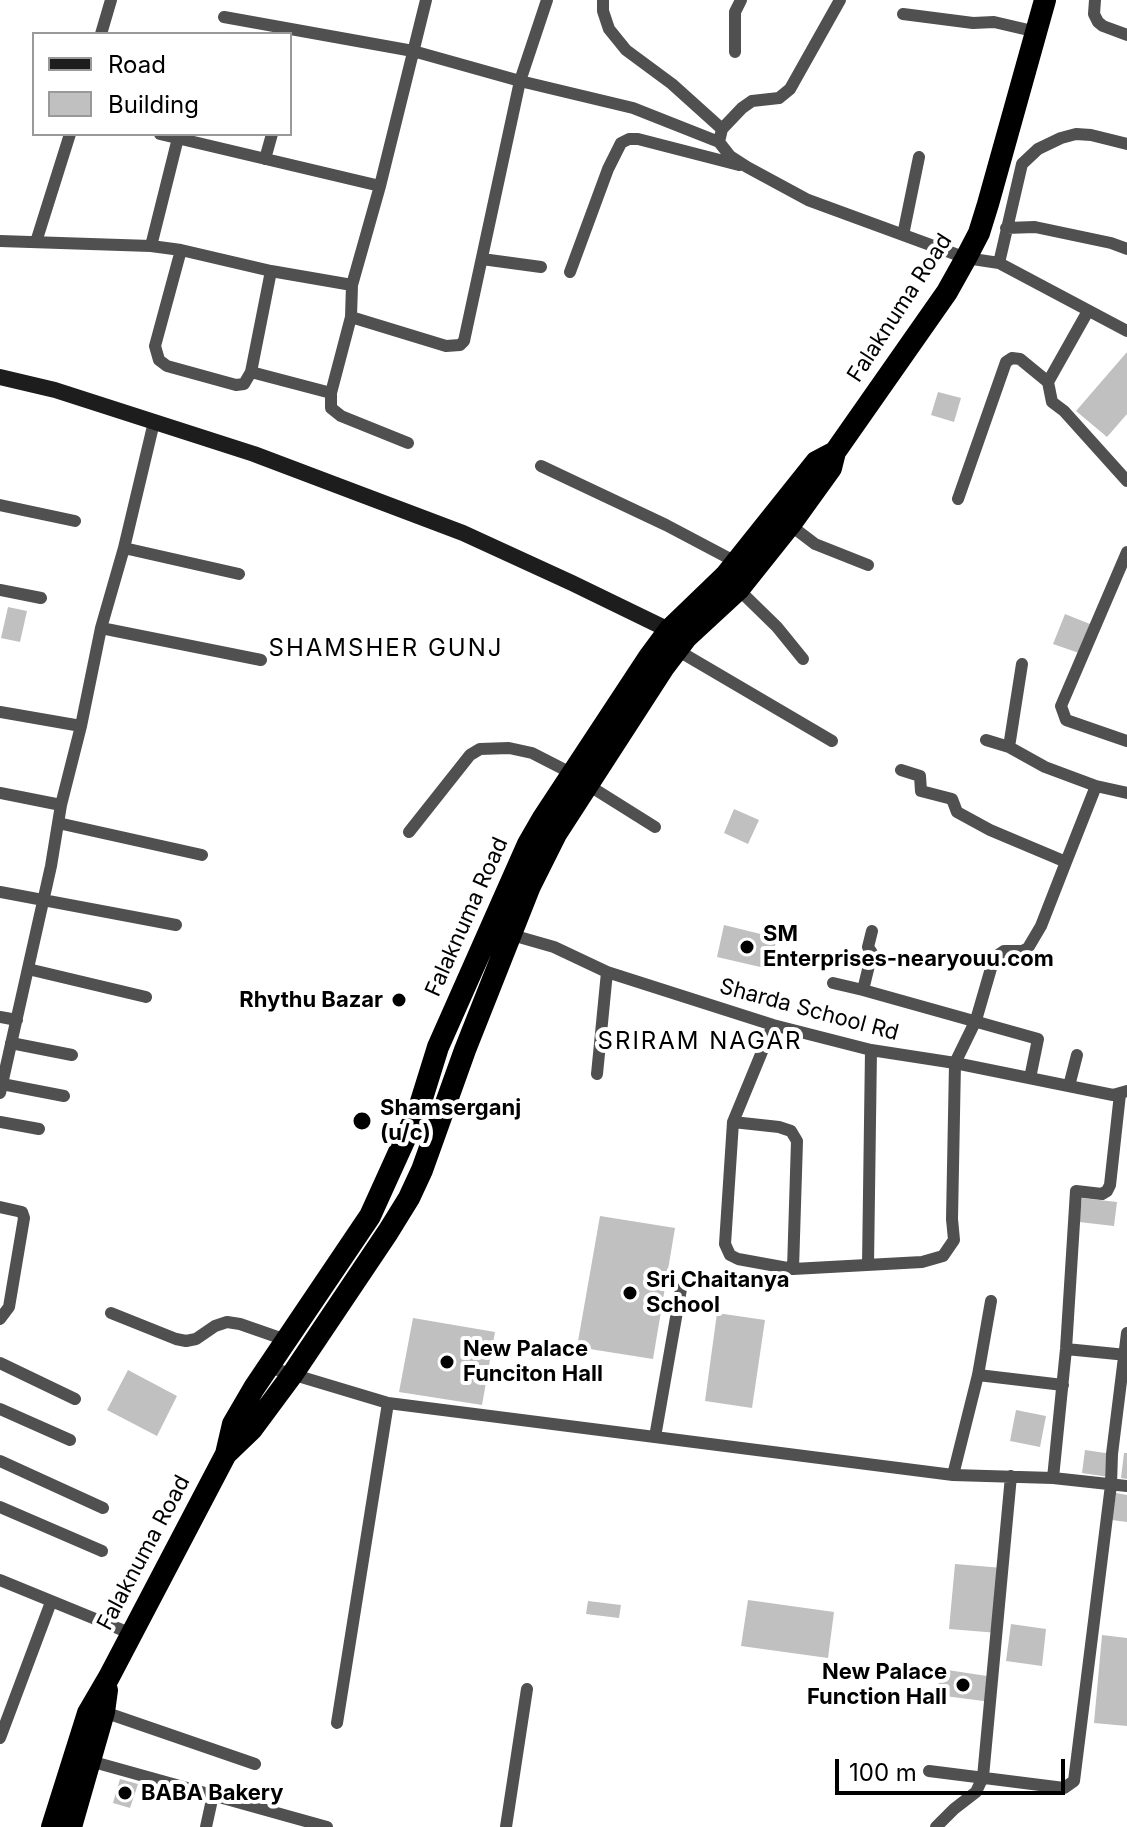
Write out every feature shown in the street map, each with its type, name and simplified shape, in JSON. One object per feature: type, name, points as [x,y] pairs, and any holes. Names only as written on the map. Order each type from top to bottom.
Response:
[{"type":"highway","name":"Falaknuma Road","points":[[733,576],[790,525],[831,468],[835,452],[947,292],[966,258],[979,233],[988,204],[1045,0]]},
{"type":"highway","name":"Falaknuma Road","points":[[226,1454],[252,1429],[292,1375],[409,1198],[465,1050],[528,844],[543,818],[580,780],[677,639],[733,576],[816,462],[835,452]]},
{"type":"highway","name":"Falaknuma Road","points":[[52,1827],[88,1713],[226,1454],[233,1424],[370,1216],[419,1108],[438,1047],[503,929]]},
{"type":"highway","name":"Falaknuma Road","points":[[71,1827],[104,1712],[109,1677]]},
{"type":"main road","points":[[0,377],[55,390],[254,454],[463,533],[572,583],[677,639]]},
{"type":"street","points":[[102,32],[111,0]]},
{"type":"street","points":[[408,443],[334,412],[330,404],[351,317],[352,285],[426,0]]},
{"type":"street","points":[[351,317],[446,346],[460,345],[464,341],[520,81],[547,0]]},
{"type":"street","points":[[603,0],[609,29],[626,50],[672,84],[721,136],[730,156],[747,167],[808,200],[966,258],[999,263],[1127,331]]},
{"type":"street","points":[[735,52],[735,12],[741,0]]},
{"type":"street","points":[[721,136],[742,108],[752,101],[779,98],[790,89],[840,0]]},
{"type":"street","points":[[1095,0],[1094,14],[1098,22],[1127,35]]},
{"type":"street","points":[[903,14],[973,23],[994,22],[1037,32]]},
{"type":"street","points":[[224,17],[413,51],[633,108],[721,136]]},
{"type":"street","points":[[999,263],[1022,164],[1038,149],[1076,134],[1127,144]]},
{"type":"street","points":[[36,242],[69,136]]},
{"type":"street","points":[[151,246],[179,136],[380,186]]},
{"type":"street","points":[[265,159],[271,136]]},
{"type":"street","points":[[570,272],[608,169],[621,143],[638,139],[747,167]]},
{"type":"street","points":[[903,235],[919,157]]},
{"type":"street","points":[[1006,228],[1035,227],[1096,239],[1127,249]]},
{"type":"street","points":[[0,241],[151,246],[352,285]]},
{"type":"street","points":[[181,250],[155,346],[159,360],[167,366],[236,385],[244,384],[251,372],[271,271]]},
{"type":"street","points":[[482,259],[541,267]]},
{"type":"street","points":[[1048,382],[1088,311]]},
{"type":"street","points":[[958,499],[1006,362],[1012,358],[1020,359],[1048,382],[1052,402],[1064,411],[1127,481]]},
{"type":"street","points":[[251,372],[331,393]]},
{"type":"street","points":[[64,1096],[1,1089],[3,1063],[17,1020],[101,628],[154,422]]},
{"type":"street","points":[[541,466],[677,530],[733,576],[803,659]]},
{"type":"street","points":[[0,505],[75,521]]},
{"type":"street","points":[[790,525],[815,544],[868,565]]},
{"type":"street","points":[[124,548],[239,574]]},
{"type":"street","points":[[1127,552],[1061,706],[1066,720],[1127,741]]},
{"type":"street","points":[[0,590],[41,598]]},
{"type":"street","points":[[101,628],[261,660]]},
{"type":"street","points":[[677,639],[832,741]]},
{"type":"street","points":[[1009,747],[1022,664]]},
{"type":"street","points":[[0,712],[81,726]]},
{"type":"street","points":[[986,740],[1009,747],[1045,767],[1096,786],[1127,793]]},
{"type":"street","points":[[409,832],[470,755],[480,749],[509,748],[532,753],[655,827]]},
{"type":"street","points":[[901,770],[920,776],[921,791],[952,799],[957,812],[990,830],[1066,862]]},
{"type":"street","points":[[773,1025],[733,1122],[725,1244],[730,1255],[793,1269],[922,1262],[943,1256],[954,1240],[955,1063],[976,1020],[994,958],[1004,951],[1028,948],[1041,926],[1096,786]]},
{"type":"street","points":[[0,793],[61,805]]},
{"type":"street","points":[[58,823],[202,855]]},
{"type":"street","points":[[0,892],[176,925]]},
{"type":"street","name":"Sharda School Rd","points":[[503,929],[554,947],[607,972],[773,1025],[871,1050],[955,1063],[1113,1095],[1124,1092]]},
{"type":"street","points":[[863,990],[872,953],[868,947],[872,931]]},
{"type":"street","points":[[28,969],[146,997]]},
{"type":"street","points":[[597,1074],[607,972]]},
{"type":"street","points":[[833,983],[1038,1039],[1030,1078]]},
{"type":"street","points":[[0,1017],[17,1020]]},
{"type":"street","points":[[11,1043],[72,1055]]},
{"type":"street","points":[[868,1265],[871,1050]]},
{"type":"street","points":[[1069,1086],[1077,1055]]},
{"type":"street","points":[[1053,1478],[1066,1349],[1076,1191],[1102,1194],[1110,1185],[1124,1092]]},
{"type":"street","points":[[0,1122],[39,1129]]},
{"type":"street","points":[[733,1122],[779,1127],[791,1131],[797,1141],[793,1269]]},
{"type":"street","points":[[0,1207],[22,1212],[24,1218],[9,1307],[0,1319]]},
{"type":"street","points":[[655,1437],[681,1289]]},
{"type":"street","points":[[953,1475],[978,1375],[991,1301]]},
{"type":"street","points":[[111,1313],[186,1341],[227,1322],[286,1340]]},
{"type":"street","points":[[929,1771],[1064,1788],[1074,1781],[1127,1333]]},
{"type":"street","points":[[1066,1349],[1126,1355]]},
{"type":"street","points":[[0,1363],[75,1399]]},
{"type":"street","points":[[268,1367],[388,1403],[953,1475],[1053,1478],[1127,1486]]},
{"type":"street","points":[[978,1375],[1063,1385]]},
{"type":"street","points":[[337,1723],[388,1403]]},
{"type":"street","points":[[0,1409],[70,1440]]},
{"type":"street","points":[[0,1461],[103,1508]]},
{"type":"street","points":[[936,1827],[976,1792],[983,1777],[1011,1476]]},
{"type":"street","points":[[0,1507],[102,1551]]},
{"type":"street","points":[[0,1580],[132,1634]]},
{"type":"street","points":[[0,1738],[51,1602]]},
{"type":"street","points":[[506,1827],[527,1689]]},
{"type":"street","points":[[104,1712],[255,1764]]},
{"type":"street","points":[[90,1761],[327,1827]]},
{"type":"street","points":[[206,1827],[213,1795]]},
{"type":"building","points":[[1127,352],[1127,414],[1107,437],[1076,411]]},
{"type":"building","points":[[938,392],[961,398],[954,422],[931,415]]},
{"type":"building","points":[[8,607],[27,611],[20,642],[1,638]]},
{"type":"building","points":[[1065,614],[1090,624],[1079,653],[1053,644]]},
{"type":"building","points":[[734,809],[759,820],[748,844],[724,833]]},
{"type":"building","name":"SM Enterprises-nearyouu.com","points":[[724,925],[777,938],[769,969],[717,957]]},
{"type":"building","points":[[1082,1198],[1117,1202],[1114,1226],[1079,1222]]},
{"type":"building","points":[[600,1216],[675,1228],[653,1359],[577,1347]]},
{"type":"building","points":[[717,1313],[765,1320],[752,1408],[705,1401]]},
{"type":"building","name":"New Palace Funciton Hall","points":[[413,1318],[495,1332],[482,1405],[399,1392]]},
{"type":"building","points":[[128,1370],[177,1396],[157,1436],[107,1410]]},
{"type":"building","points":[[1016,1410],[1046,1416],[1040,1447],[1010,1441]]},
{"type":"building","points":[[1085,1450],[1112,1454],[1109,1477],[1082,1473]]},
{"type":"building","points":[[1124,1453],[1127,1453],[1127,1479],[1121,1478]]},
{"type":"building","points":[[1116,1493],[1127,1495],[1127,1522],[1112,1520]]},
{"type":"building","points":[[955,1564],[1003,1568],[998,1633],[949,1629]]},
{"type":"building","points":[[748,1600],[834,1612],[828,1658],[741,1646]]},
{"type":"building","points":[[588,1601],[621,1605],[619,1618],[586,1614]]},
{"type":"building","points":[[1011,1624],[1046,1629],[1042,1666],[1006,1661]]},
{"type":"building","points":[[1102,1635],[1127,1638],[1127,1726],[1094,1723]]},
{"type":"building","name":"New Palace Function Hall","points":[[941,1669],[987,1676],[991,1702],[937,1695]]},
{"type":"building","name":"BABA Bakery","points":[[120,1779],[138,1784],[130,1808],[113,1803]]},
{"type":"place","name":"SM Enterprises-nearyouu.com","points":[[747,947]]},
{"type":"place","name":"Rhythu Bazar","points":[[399,1000]]},
{"type":"place","name":"Shamserganj (u/c)","points":[[362,1121]]},
{"type":"place","name":"Sri Chaitanya School","points":[[630,1293]]},
{"type":"place","name":"New Palace Funciton Hall","points":[[447,1362]]},
{"type":"place","name":"New Palace Function Hall","points":[[963,1685]]},
{"type":"place","name":"BABA Bakery","points":[[125,1793]]},
{"type":"district","name":"SHAMSHER GUNJ","points":[[386,649]]},
{"type":"district","name":"SRIRAM NAGAR","points":[[700,1042]]}]
